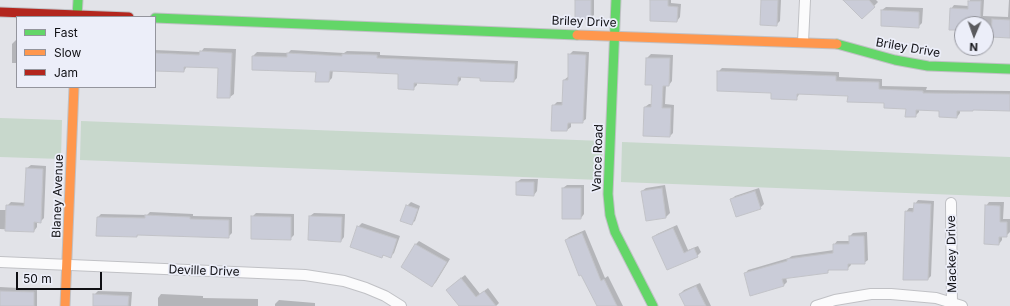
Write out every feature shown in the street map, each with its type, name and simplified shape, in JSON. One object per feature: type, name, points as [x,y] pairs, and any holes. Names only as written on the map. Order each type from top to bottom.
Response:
[{"type":"street","points":[[0,12],[77,16],[78,0]]},
{"type":"street","name":"Vance Road","points":[[616,0],[608,194],[610,215],[615,232],[653,306]]},
{"type":"street","points":[[803,42],[805,0]]},
{"type":"street","name":"Briley Drive","points":[[156,18],[837,44],[895,60],[928,66],[1010,69]]},
{"type":"street","name":"Blaney Avenue","points":[[65,306],[74,88]]},
{"type":"street","name":"Mackey Drive","points":[[950,203],[956,305]]},
{"type":"street","name":"Deville Drive","points":[[0,262],[305,275],[344,281],[366,288],[385,296],[401,306]]},
{"type":"street","points":[[816,306],[835,300],[878,294],[936,298],[956,305]]},
{"type":"green space","points":[[0,118],[62,120],[61,159],[0,157]]},
{"type":"green space","points":[[81,121],[603,141],[601,180],[80,160]]},
{"type":"green space","points":[[622,142],[1010,157],[1010,197],[621,182]]},
{"type":"building","points":[[575,0],[591,0],[591,19],[575,19]]},
{"type":"building","points":[[650,0],[668,0],[668,6],[678,7],[677,22],[650,21]]},
{"type":"building","points":[[761,0],[778,0],[777,26],[760,25]]},
{"type":"building","points":[[843,0],[869,0],[875,7],[862,19]]},
{"type":"building","points":[[968,1],[981,1],[980,16],[954,16],[954,30],[949,30],[950,8],[968,9]]},
{"type":"building","points":[[881,10],[919,12],[919,28],[881,26]]},
{"type":"building","points":[[994,19],[1010,20],[1010,38],[994,37]]},
{"type":"building","points":[[200,51],[232,53],[230,98],[217,98],[218,68],[184,67],[184,72],[156,71],[156,53],[199,55]]},
{"type":"building","points":[[287,53],[342,56],[342,54],[377,55],[377,58],[515,64],[514,82],[480,81],[480,78],[458,77],[458,85],[414,83],[414,90],[398,89],[398,74],[330,71],[329,82],[315,82],[316,72],[252,70],[252,56],[287,57]]},
{"type":"building","points":[[568,54],[586,55],[583,123],[568,123],[567,131],[551,131],[552,105],[562,105],[563,80],[568,80]]},
{"type":"building","points":[[646,58],[670,58],[669,86],[663,86],[662,108],[671,108],[670,137],[643,136],[644,107],[651,107],[652,85],[645,85]]},
{"type":"building","points":[[717,71],[836,76],[836,81],[879,82],[879,89],[923,91],[923,93],[1010,94],[1010,111],[957,111],[957,118],[939,117],[939,111],[916,110],[916,117],[905,117],[906,109],[884,108],[884,103],[847,102],[848,96],[797,94],[797,100],[771,99],[771,93],[717,91]]},
{"type":"building","points":[[26,168],[43,169],[41,223],[34,222],[34,232],[5,231],[6,205],[24,206]]},
{"type":"building","points":[[516,182],[534,182],[534,196],[516,195]]},
{"type":"building","points":[[562,188],[581,188],[581,219],[562,219]]},
{"type":"building","points":[[662,188],[666,218],[646,221],[641,191]]},
{"type":"building","points":[[755,191],[761,209],[736,217],[730,199]]},
{"type":"building","points":[[914,203],[931,204],[928,280],[903,280],[905,211],[913,212]]},
{"type":"building","points":[[406,205],[418,209],[412,225],[400,221]]},
{"type":"building","points":[[985,205],[1000,206],[1000,222],[1007,222],[1007,237],[999,237],[999,245],[984,244]]},
{"type":"building","points":[[145,215],[190,217],[190,219],[229,220],[229,238],[137,235],[137,237],[96,236],[97,217],[145,218]]},
{"type":"building","points":[[251,216],[291,217],[291,240],[251,239]]},
{"type":"building","points":[[309,216],[342,217],[341,242],[308,240]]},
{"type":"building","points":[[357,226],[397,239],[391,258],[383,255],[382,258],[350,247]]},
{"type":"building","points":[[673,228],[684,253],[694,248],[698,257],[667,270],[652,237]]},
{"type":"building","points":[[582,233],[601,281],[604,279],[617,306],[597,306],[581,275],[579,276],[565,240]]},
{"type":"building","points":[[849,236],[864,236],[865,264],[848,264],[848,270],[828,270],[828,273],[782,279],[784,286],[750,296],[744,273],[787,261],[787,259],[833,253],[833,244],[849,244]]},
{"type":"building","points":[[415,244],[447,262],[432,287],[401,267]]},
{"type":"building","points":[[461,278],[476,297],[484,291],[496,306],[459,306],[446,290]]},
{"type":"building","points":[[696,286],[706,306],[685,306],[679,294]]},
{"type":"building","points":[[0,291],[34,292],[34,306],[0,306]]},
{"type":"building","points":[[93,294],[129,296],[128,306],[93,306]]},
{"type":"traffic: fast","points":[[77,16],[78,0]]},
{"type":"traffic: fast","points":[[616,0],[608,194],[610,215],[615,232],[653,306]]},
{"type":"traffic: fast","points":[[156,18],[577,35]]},
{"type":"traffic: fast","points":[[837,44],[895,60],[928,66],[1010,69]]},
{"type":"traffic: slow","points":[[577,35],[837,44]]},
{"type":"traffic: slow","points":[[65,306],[74,88]]},
{"type":"traffic: jam","points":[[0,12],[103,16]]}]
